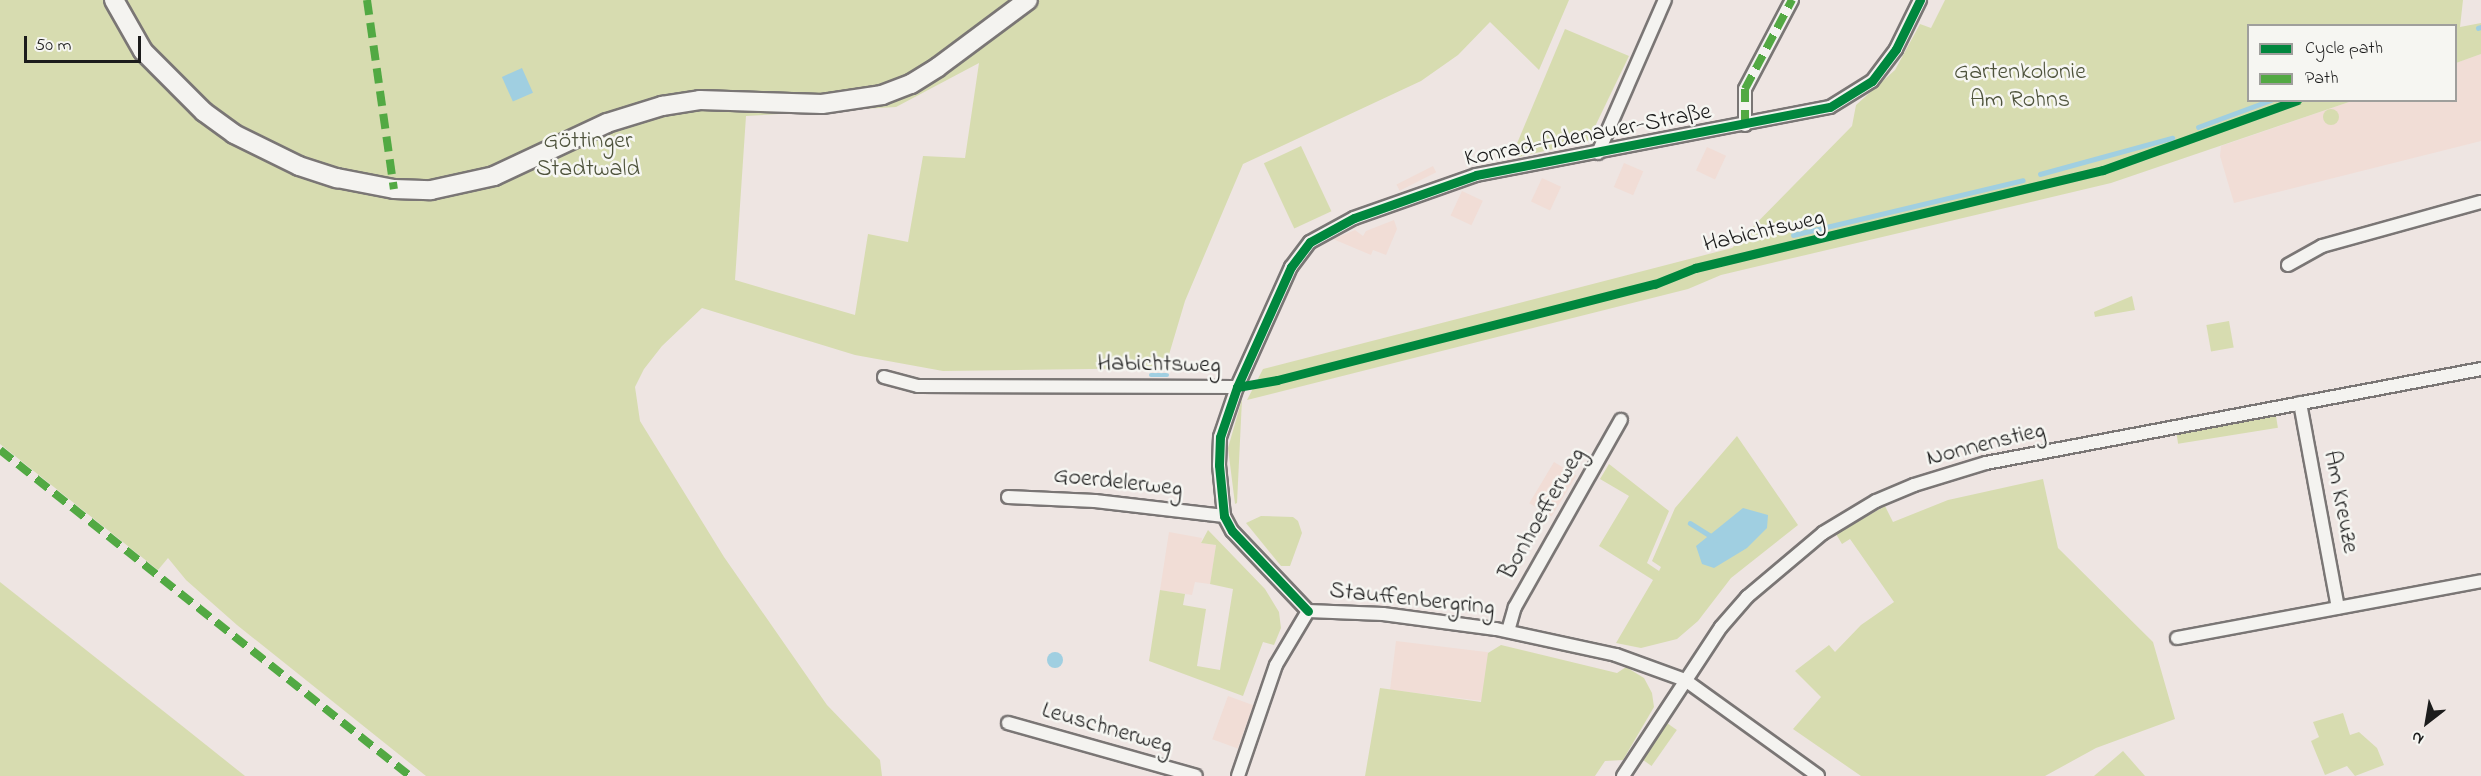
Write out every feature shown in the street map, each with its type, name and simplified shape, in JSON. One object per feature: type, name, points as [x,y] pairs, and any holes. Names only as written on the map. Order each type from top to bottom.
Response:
[{"type":"street","points":[[114,0],[143,51],[204,112],[234,135],[299,166],[337,178],[394,189],[430,190],[494,176],[608,123],[662,106],[700,100],[822,104],[882,95],[911,84],[938,67],[1029,0]]},
{"type":"street","points":[[1598,153],[1665,0]]},
{"type":"street","points":[[1745,125],[1744,89],[1792,0]]},
{"type":"street","name":"Konrad-Adenauer-Straße","points":[[1237,387],[1291,267],[1320,235],[1354,218],[1476,175],[1809,113],[1854,96],[1887,63],[1920,0]]},
{"type":"street","points":[[2288,265],[2322,246],[2481,202]]},
{"type":"street","name":"Nonnenstieg","points":[[1623,776],[1721,627],[1760,583],[1836,524],[1876,501],[1986,463],[2481,369]]},
{"type":"street","name":"Habichtsweg","points":[[884,377],[918,386],[1237,387]]},
{"type":"street","points":[[1237,387],[1220,437],[1224,516],[1232,531],[1308,611]]},
{"type":"street","name":"Am Kreuze","points":[[2300,403],[2338,608]]},
{"type":"street","name":"Bonhoefferweg","points":[[1508,631],[1515,607],[1621,420]]},
{"type":"street","name":"Goerdelerweg","points":[[1008,497],[1095,501],[1224,516]]},
{"type":"street","points":[[2177,638],[2481,581]]},
{"type":"street","name":"Stauffenbergring","points":[[1238,776],[1276,665],[1308,611],[1383,614],[1508,631],[1616,655],[1685,680],[1818,776]]},
{"type":"street","name":"Leuschnerweg","points":[[1008,723],[1196,776]]},
{"type":"shaded area","points":[[2481,54],[2481,141],[2234,203],[2220,156],[2221,146],[2349,102],[2457,102],[2457,63]]},
{"type":"shaded area","points":[[1707,147],[1726,156],[1715,179],[1696,171]]},
{"type":"shaded area","points":[[1624,163],[1643,171],[1633,195],[1614,187]]},
{"type":"shaded area","points":[[1433,166],[1436,172],[1400,191],[1396,185]]},
{"type":"shaded area","points":[[1542,178],[1561,187],[1550,210],[1531,202]]},
{"type":"shaded area","points":[[1462,191],[1483,201],[1471,225],[1451,215]]},
{"type":"shaded area","points":[[1394,220],[1397,229],[1386,255],[1373,250],[1371,255],[1333,239],[1355,230],[1363,236],[1366,231]]},
{"type":"shaded area","points":[[1554,462],[1576,475],[1552,517],[1529,503]]},
{"type":"shaded area","points":[[1169,532],[1202,538],[1201,543],[1216,545],[1210,584],[1195,582],[1192,595],[1160,590]]},
{"type":"shaded area","points":[[1396,641],[1488,652],[1482,701],[1390,690]]},
{"type":"shaded area","points":[[1228,696],[1253,705],[1238,748],[1212,739]]},
{"type":"green space","name":"Göttinger Stadtwald","points":[[0,0],[1569,0],[1539,70],[1490,22],[1458,55],[1421,81],[1243,164],[1185,301],[1165,368],[943,371],[855,355],[702,308],[662,346],[644,369],[635,387],[640,421],[724,557],[827,705],[880,760],[882,776],[426,776],[237,625],[186,580],[168,558],[158,570],[0,444]],"holes":[[[979,63],[965,158],[923,156],[908,242],[868,234],[855,315],[735,280],[746,116],[896,107]]]},
{"type":"green space","name":"Gartenkolonie Am Rohns","points":[[1945,0],[2463,0],[2460,27],[2481,23],[2481,54],[2457,63],[2457,24],[2247,24],[2247,102],[2349,102],[2111,183],[1721,275],[1688,289],[1247,400],[1263,369],[1732,248],[1852,126],[1856,105],[1895,70],[1920,24],[1931,28]]},
{"type":"green space","points":[[1565,29],[1629,56],[1588,141],[1518,157],[1513,153]]},
{"type":"green space","points":[[2331,109],[2337,111],[2339,117],[2337,123],[2331,125],[2325,123],[2323,117],[2325,111]]},
{"type":"green space","points":[[1301,146],[1331,211],[1294,229],[1264,163]]},
{"type":"green space","points":[[2132,296],[2135,310],[2095,317],[2094,312]]},
{"type":"green space","points":[[2229,321],[2234,348],[2211,352],[2206,325]]},
{"type":"green space","points":[[1242,399],[1237,503],[1235,504],[1228,448]]},
{"type":"green space","points":[[2276,416],[2278,428],[2178,444],[2176,432]]},
{"type":"green space","points":[[1737,436],[1798,525],[1731,578],[1698,621],[1677,639],[1641,648],[1616,643],[1653,580],[1599,546],[1629,496],[1600,479],[1609,464],[1669,511],[1647,563],[1659,571],[1661,567],[1652,561],[1675,508]]},
{"type":"green space","points":[[2043,479],[2058,548],[2153,642],[2175,719],[2096,748],[2045,776],[1861,776],[1793,729],[1821,697],[1795,671],[1829,645],[1835,652],[1861,625],[1894,602],[1850,539],[1842,544],[1836,534],[1885,506],[1893,522],[1948,500]]},
{"type":"green space","points":[[1261,516],[1293,517],[1298,521],[1302,533],[1290,566],[1281,566],[1246,523]]},
{"type":"green space","points":[[1208,530],[1265,589],[1279,612],[1281,628],[1274,645],[1263,642],[1243,696],[1149,661],[1160,590],[1185,594],[1183,605],[1206,609],[1197,666],[1220,670],[1233,589],[1210,584],[1216,545],[1201,543]]},
{"type":"green space","points":[[0,582],[181,725],[245,776],[0,776]]},
{"type":"green space","points":[[1501,645],[1617,673],[1626,667],[1644,678],[1652,693],[1654,707],[1623,760],[1605,761],[1595,776],[1365,776],[1380,688],[1481,702],[1488,653]]},
{"type":"green space","points":[[2343,713],[2350,735],[2359,732],[2377,748],[2384,765],[2355,776],[2347,766],[2325,775],[2311,741],[2319,737],[2313,722]]},
{"type":"green space","points":[[1667,723],[1677,730],[1652,766],[1642,759]]},
{"type":"green space","points":[[2123,751],[2145,776],[2094,776]]},
{"type":"water","points":[[522,68],[533,93],[513,102],[502,77]]},
{"type":"water","points":[[1743,508],[1768,515],[1767,528],[1747,548],[1714,568],[1702,564],[1696,546]]},
{"type":"water","points":[[1055,652],[1063,660],[1055,668],[1047,660]]},
{"type":"waterway","points":[[2198,127],[2266,102]]},
{"type":"waterway","points":[[2040,174],[2172,138]]},
{"type":"waterway","points":[[1793,235],[2023,180]]},
{"type":"waterway","points":[[1151,375],[1167,375]]},
{"type":"waterway","points":[[1690,523],[1716,539]]},
{"type":"marked path","points":[[367,0],[394,189]]},
{"type":"marked path","points":[[1745,125],[1745,89],[1792,0]]},
{"type":"marked path","points":[[0,450],[410,776]]},
{"type":"cycle path","points":[[1308,611],[1232,531],[1224,516],[1219,465],[1220,437],[1237,387],[1291,267],[1310,242],[1354,218],[1476,175],[1830,107],[1872,81],[1896,49],[1920,0]]},
{"type":"cycle path","points":[[1237,387],[1277,380],[1655,284],[1695,268],[2103,170],[2291,102]]}]
